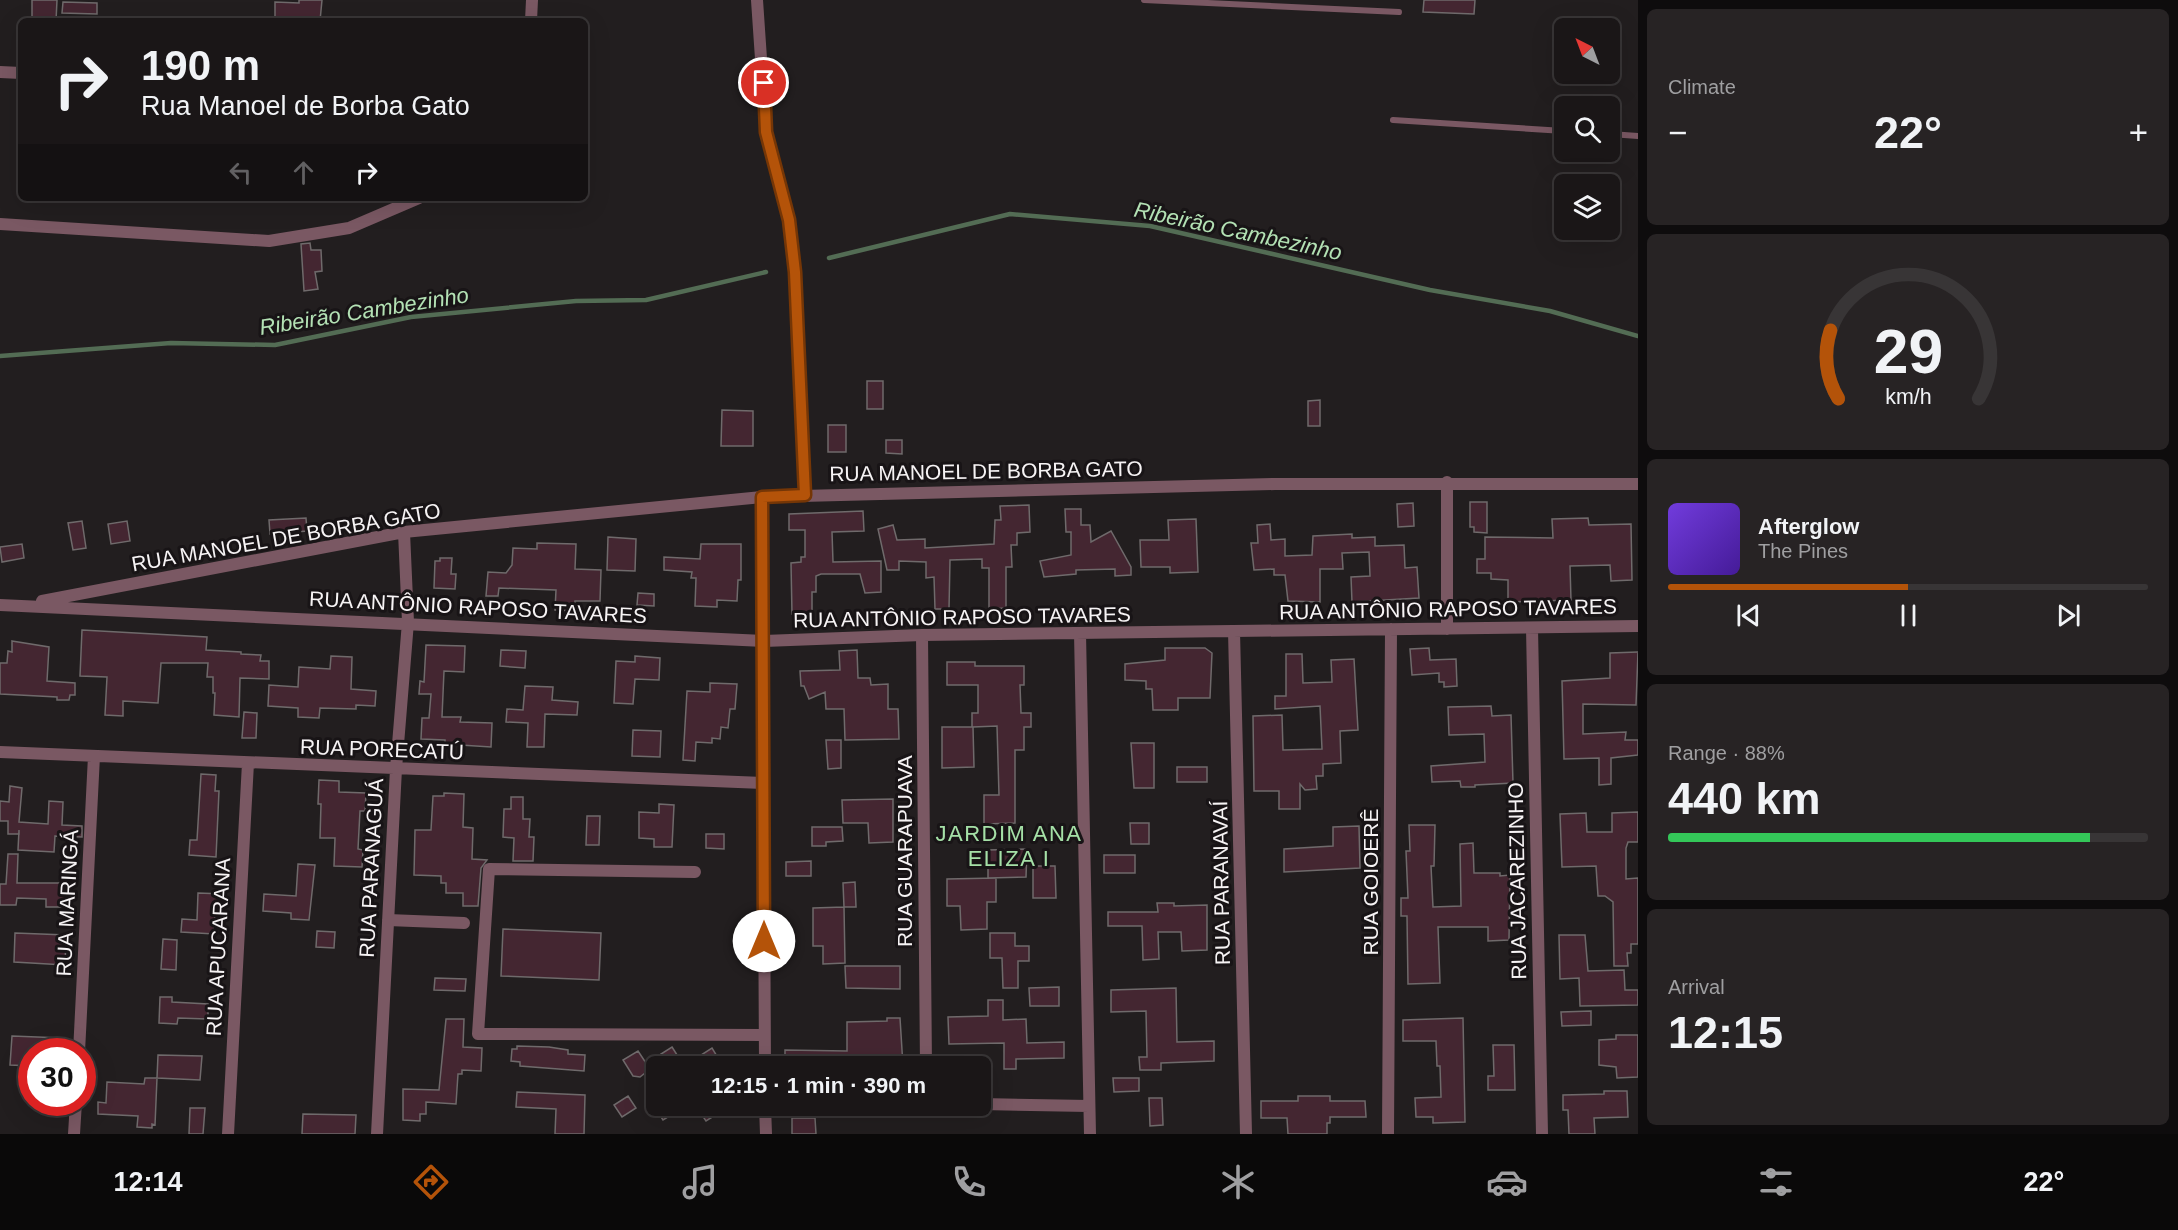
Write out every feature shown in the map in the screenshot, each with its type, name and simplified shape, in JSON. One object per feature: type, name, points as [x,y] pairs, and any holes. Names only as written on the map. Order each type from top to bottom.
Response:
[{"type":"street","points":[[531,18],[532,0]]},
{"type":"street","points":[[757,0],[766,132],[789,220],[794,259],[805,495]]},
{"type":"street","points":[[0,72],[18,73]]},
{"type":"street","points":[[0,224],[269,241],[349,228],[412,201]]},
{"type":"street","points":[[1447,482],[1447,629]]},
{"type":"street","name":"RUA MANOEL DE BORBA GATO","points":[[21,606],[404,532],[762,497],[1447,482],[1638,484]]},
{"type":"street","points":[[762,497],[765,1056]]},
{"type":"street","name":"RUA PARANAGUÁ","points":[[377,1134],[396,769],[408,622],[404,532]]},
{"type":"street","name":"RUA ANTÔNIO RAPOSO TAVARES","points":[[0,605],[408,622],[764,641],[922,635],[1638,626]]},
{"type":"street","name":"RUA JACAREZINHO","points":[[1532,628],[1542,1134]]},
{"type":"street","name":"RUA GOIOERÊ","points":[[1388,1134],[1391,629]]},
{"type":"street","name":"RUA PARANAVAÍ","points":[[1234,631],[1246,1134]]},
{"type":"street","points":[[1080,633],[1090,1134]]},
{"type":"street","name":"RUA GUARAPUAVA","points":[[922,635],[926,1056]]},
{"type":"street","name":"RUA PORECATÚ","points":[[0,752],[763,783]]},
{"type":"street","name":"RUA MARINGÁ","points":[[80,1038],[94,756]]},
{"type":"street","name":"RUA APUCARANA","points":[[228,1134],[248,763]]},
{"type":"street","points":[[695,872],[489,869],[477,1034],[764,1035]]},
{"type":"street","points":[[388,920],[464,923]]},
{"type":"street","points":[[991,1104],[1089,1106]]},
{"type":"street","points":[[74,1134],[75,1116]]},
{"type":"street","points":[[765,1116],[766,1134]]},
{"type":"lane","points":[[1144,0],[1399,12]]},
{"type":"lane","points":[[1393,120],[1554,130]]},
{"type":"lane","points":[[1620,135],[1638,136]]},
{"type":"building","points":[[32,0],[57,0],[56,18],[32,18]]},
{"type":"building","points":[[299,0],[322,0],[320,18],[275,18],[275,2],[299,3]]},
{"type":"building","points":[[1424,0],[1475,0],[1474,14],[1423,12]]},
{"type":"building","points":[[63,2],[97,3],[97,14],[62,13]]},
{"type":"building","points":[[310,243],[311,250],[321,250],[322,271],[315,272],[318,289],[304,291],[301,244]]},
{"type":"building","points":[[867,381],[883,381],[883,409],[867,409]]},
{"type":"building","points":[[1320,400],[1320,426],[1308,426],[1308,401]]},
{"type":"building","points":[[722,410],[753,411],[753,446],[721,446]]},
{"type":"building","points":[[828,425],[846,425],[846,452],[828,452]]},
{"type":"building","points":[[886,440],[902,440],[902,454],[886,453]]},
{"type":"building","points":[[1470,502],[1487,502],[1487,533],[1474,532],[1474,527],[1470,527]]},
{"type":"building","points":[[1413,503],[1414,526],[1398,527],[1397,504]]},
{"type":"building","points":[[1029,505],[1030,532],[1017,533],[1017,545],[1011,545],[1012,567],[1006,567],[1006,608],[989,609],[989,568],[982,568],[982,559],[950,560],[949,609],[935,609],[934,577],[926,578],[926,562],[899,561],[899,570],[887,570],[878,529],[893,525],[897,540],[925,539],[925,548],[994,544],[995,520],[1001,520],[1000,506]]},
{"type":"building","points":[[1065,509],[1081,509],[1081,525],[1090,525],[1091,542],[1111,531],[1131,567],[1131,575],[1115,576],[1115,569],[1076,570],[1076,574],[1044,577],[1040,561],[1071,555],[1071,532],[1066,532]]},
{"type":"building","points":[[863,511],[864,531],[832,532],[833,562],[881,561],[881,592],[865,593],[860,574],[821,574],[816,576],[816,592],[812,592],[812,614],[792,614],[791,563],[801,562],[801,557],[805,557],[805,530],[789,530],[789,514]]},
{"type":"building","points":[[306,518],[307,531],[270,534],[269,520]]},
{"type":"building","points":[[1588,518],[1589,525],[1631,524],[1632,580],[1611,581],[1610,565],[1570,566],[1571,600],[1508,602],[1508,580],[1491,579],[1491,573],[1477,573],[1477,559],[1485,559],[1485,537],[1553,538],[1552,519]]},
{"type":"building","points":[[1196,519],[1198,572],[1170,573],[1170,567],[1141,567],[1140,540],[1169,540],[1168,520]]},
{"type":"building","points":[[82,521],[86,548],[73,550],[68,523]]},
{"type":"building","points":[[127,521],[130,541],[111,544],[108,524]]},
{"type":"building","points":[[1270,524],[1271,540],[1285,539],[1285,556],[1312,555],[1313,536],[1352,534],[1352,538],[1375,537],[1375,546],[1404,545],[1405,568],[1417,567],[1419,598],[1352,602],[1351,577],[1370,576],[1369,552],[1342,553],[1343,569],[1320,569],[1320,602],[1288,601],[1285,575],[1274,575],[1274,569],[1254,570],[1251,543],[1258,543],[1257,525]]},
{"type":"building","points":[[608,537],[636,539],[635,571],[607,570]]},
{"type":"building","points":[[537,543],[576,544],[575,569],[601,570],[600,601],[575,601],[574,611],[555,610],[556,590],[499,588],[498,596],[486,596],[488,572],[506,573],[512,565],[513,548],[537,549]]},
{"type":"building","points":[[22,544],[24,558],[2,562],[0,547]]},
{"type":"building","points":[[701,544],[741,544],[741,580],[738,580],[737,601],[717,600],[717,607],[695,606],[696,578],[691,578],[692,572],[664,570],[664,557],[700,559]]},
{"type":"building","points":[[440,558],[452,558],[451,574],[456,574],[455,589],[434,588],[435,561],[440,561]]},
{"type":"building","points":[[638,593],[654,594],[654,606],[637,605]]},
{"type":"building","points":[[82,630],[207,637],[206,650],[261,655],[260,661],[269,661],[269,679],[240,678],[239,717],[214,715],[215,693],[213,693],[213,677],[207,677],[208,663],[161,663],[158,703],[123,701],[123,716],[105,715],[107,677],[80,676]]},
{"type":"building","points":[[12,641],[49,647],[47,681],[75,683],[75,695],[70,695],[69,700],[57,700],[57,697],[0,694],[0,663],[7,663],[8,651],[12,652]]},
{"type":"building","points":[[426,645],[465,646],[464,672],[444,671],[442,717],[461,717],[460,722],[492,723],[491,747],[445,744],[445,740],[421,739],[422,718],[429,718],[431,694],[419,694],[420,681],[424,682]]},
{"type":"building","points":[[1165,648],[1205,648],[1212,653],[1210,698],[1178,698],[1178,710],[1153,710],[1152,689],[1146,689],[1146,681],[1125,680],[1125,664],[1165,660]]},
{"type":"building","points":[[1429,648],[1430,660],[1456,659],[1457,686],[1444,687],[1444,682],[1439,682],[1439,673],[1412,675],[1410,649]]},
{"type":"building","points":[[501,650],[526,651],[525,668],[500,666]]},
{"type":"building","points":[[857,650],[858,678],[870,678],[871,685],[888,684],[888,709],[898,709],[899,739],[845,740],[844,709],[826,709],[825,692],[809,699],[804,686],[801,686],[800,671],[840,670],[839,651]]},
{"type":"building","points":[[1638,652],[1636,705],[1583,704],[1583,734],[1626,732],[1625,740],[1638,740],[1638,755],[1611,758],[1611,784],[1599,785],[1599,758],[1564,759],[1562,681],[1610,678],[1610,653]]},
{"type":"building","points":[[1286,654],[1302,654],[1303,683],[1332,682],[1331,660],[1354,659],[1358,730],[1340,731],[1341,763],[1323,764],[1323,776],[1316,776],[1317,789],[1305,790],[1300,784],[1300,809],[1279,809],[1279,791],[1254,791],[1253,716],[1282,715],[1283,750],[1322,749],[1320,706],[1275,709],[1275,696],[1286,696]]},
{"type":"building","points":[[331,656],[352,657],[351,689],[376,691],[375,706],[356,705],[356,709],[320,708],[319,718],[298,717],[298,708],[268,706],[269,685],[298,687],[299,667],[330,669]]},
{"type":"building","points":[[635,656],[660,658],[659,680],[635,679],[633,704],[614,703],[616,661],[635,662]]},
{"type":"building","points":[[947,662],[975,662],[975,666],[1024,666],[1024,685],[1020,685],[1021,713],[1031,713],[1031,727],[1024,727],[1024,750],[1015,750],[1015,823],[984,824],[984,795],[999,795],[997,726],[973,727],[974,767],[942,768],[942,727],[972,727],[972,713],[978,713],[978,685],[947,685]]},
{"type":"building","points":[[710,683],[737,684],[735,709],[730,709],[728,728],[721,727],[720,739],[712,738],[712,743],[696,742],[695,761],[683,760],[687,691],[710,692]]},
{"type":"building","points":[[525,686],[553,687],[552,700],[578,702],[577,715],[545,714],[544,747],[527,747],[528,723],[506,722],[507,709],[523,710]]},
{"type":"building","points":[[1491,706],[1492,716],[1511,715],[1513,783],[1461,787],[1460,781],[1432,782],[1431,766],[1485,762],[1484,734],[1449,735],[1448,707]]},
{"type":"building","points":[[244,712],[257,713],[256,738],[242,738]]},
{"type":"building","points":[[633,730],[661,731],[660,757],[632,756]]},
{"type":"building","points":[[826,740],[841,740],[841,768],[828,769]]},
{"type":"building","points":[[1131,743],[1154,743],[1154,788],[1134,788]]},
{"type":"building","points":[[1177,767],[1207,767],[1207,782],[1177,782]]},
{"type":"building","points":[[201,774],[216,775],[215,791],[219,791],[216,857],[189,855],[190,840],[197,840]]},
{"type":"building","points":[[319,780],[339,781],[339,792],[366,793],[365,811],[360,811],[358,849],[363,850],[362,867],[334,866],[335,838],[320,838]]},
{"type":"building","points":[[10,786],[22,788],[19,822],[48,824],[49,801],[63,802],[62,825],[82,826],[82,837],[55,836],[54,852],[18,850],[19,834],[8,834],[8,821],[0,821],[0,801],[9,802]]},
{"type":"building","points":[[444,793],[464,794],[463,827],[473,828],[472,859],[487,860],[481,868],[478,906],[463,906],[463,893],[446,893],[446,883],[441,883],[441,876],[414,875],[415,830],[431,830],[433,796],[444,796]]},
{"type":"building","points":[[511,797],[523,797],[523,819],[530,819],[529,837],[534,837],[533,861],[513,861],[514,838],[503,837],[504,809],[511,809]]},
{"type":"building","points":[[893,799],[893,842],[869,843],[868,823],[843,823],[842,800]]},
{"type":"building","points":[[659,804],[674,805],[672,847],[654,847],[654,839],[639,838],[639,812],[659,813]]},
{"type":"building","points":[[1638,812],[1638,842],[1628,842],[1626,848],[1626,879],[1638,878],[1638,944],[1631,944],[1631,953],[1627,953],[1628,966],[1614,966],[1613,902],[1605,896],[1598,896],[1596,866],[1562,867],[1560,814],[1586,813],[1587,832],[1612,832],[1612,813]]},
{"type":"building","points":[[587,816],[600,816],[599,845],[586,845]]},
{"type":"building","points":[[1130,823],[1149,823],[1149,844],[1131,844]]},
{"type":"building","points":[[1409,825],[1435,825],[1434,866],[1431,866],[1433,907],[1461,906],[1460,844],[1473,843],[1474,873],[1510,875],[1509,940],[1488,941],[1488,927],[1438,927],[1440,983],[1408,984],[1407,916],[1401,916],[1401,898],[1408,898],[1406,851],[1410,851]]},
{"type":"building","points":[[1359,826],[1360,868],[1284,872],[1284,849],[1333,846],[1333,827]]},
{"type":"building","points":[[812,827],[842,827],[843,841],[826,842],[826,846],[812,846]]},
{"type":"building","points":[[706,834],[724,834],[724,849],[706,848]]},
{"type":"building","points":[[1027,849],[1026,877],[988,878],[988,850]]},
{"type":"building","points":[[8,854],[18,854],[17,883],[67,883],[66,907],[46,907],[46,899],[17,898],[16,905],[0,905],[0,884],[6,884]]},
{"type":"building","points":[[1104,855],[1135,855],[1135,873],[1104,873]]},
{"type":"building","points":[[811,861],[811,876],[786,876],[786,862]]},
{"type":"building","points":[[298,864],[315,865],[309,920],[291,919],[291,913],[263,911],[264,894],[296,896]]},
{"type":"building","points":[[1033,866],[1055,866],[1056,898],[1033,898]]},
{"type":"building","points":[[996,878],[996,902],[987,902],[987,929],[961,930],[960,906],[947,906],[947,879]]},
{"type":"building","points":[[855,882],[856,907],[844,907],[843,883]]},
{"type":"building","points":[[198,893],[224,894],[223,915],[215,915],[214,934],[181,932],[182,919],[197,920]]},
{"type":"building","points":[[1157,903],[1174,903],[1174,906],[1207,905],[1207,950],[1182,951],[1181,932],[1158,932],[1159,959],[1143,960],[1142,926],[1108,926],[1108,912],[1158,912]]},
{"type":"building","points":[[844,907],[845,963],[823,964],[823,946],[813,946],[813,908]]},
{"type":"building","points":[[503,929],[601,933],[599,980],[501,976]]},
{"type":"building","points":[[317,931],[335,932],[334,948],[316,947]]},
{"type":"building","points":[[15,933],[66,935],[65,965],[14,962]]},
{"type":"building","points":[[990,933],[1015,933],[1015,946],[1029,946],[1029,961],[1018,961],[1018,988],[1003,988],[1002,958],[990,958]]},
{"type":"building","points":[[1559,935],[1585,935],[1588,971],[1624,970],[1625,990],[1638,990],[1638,1005],[1580,1006],[1579,978],[1560,979]]},
{"type":"building","points":[[163,939],[177,940],[176,970],[161,969]]},
{"type":"building","points":[[845,966],[900,966],[900,989],[846,988]]},
{"type":"building","points":[[435,978],[466,979],[465,991],[434,990]]},
{"type":"building","points":[[1059,987],[1059,1006],[1030,1006],[1029,988]]},
{"type":"building","points":[[1176,988],[1177,1042],[1214,1041],[1214,1061],[1161,1063],[1161,1070],[1140,1070],[1139,1057],[1147,1057],[1146,1011],[1111,1012],[1111,990]]},
{"type":"building","points":[[160,997],[172,997],[172,1002],[208,1004],[208,1019],[178,1018],[177,1024],[159,1023]]},
{"type":"building","points":[[988,1000],[1003,1000],[1003,1020],[1026,1019],[1027,1043],[1064,1042],[1064,1058],[1016,1059],[1016,1069],[1004,1069],[1004,1043],[949,1044],[948,1017],[988,1016]]},
{"type":"building","points":[[1591,1011],[1591,1025],[1562,1026],[1561,1012]]},
{"type":"building","points":[[887,1018],[900,1018],[902,1056],[785,1056],[785,1050],[847,1051],[847,1022],[887,1021]]},
{"type":"building","points":[[1463,1018],[1465,1122],[1433,1123],[1433,1117],[1416,1117],[1415,1098],[1441,1097],[1440,1066],[1437,1066],[1436,1041],[1403,1041],[1403,1020]]},
{"type":"building","points":[[446,1019],[464,1019],[463,1047],[482,1048],[481,1071],[462,1070],[462,1074],[458,1074],[456,1104],[426,1102],[426,1114],[420,1114],[420,1121],[403,1120],[403,1089],[439,1090]]},
{"type":"building","points":[[1616,1035],[1638,1035],[1638,1077],[1617,1078],[1616,1067],[1599,1065],[1599,1040],[1616,1039]]},
{"type":"building","points":[[12,1036],[62,1038],[18,1038],[18,1065],[10,1065]]},
{"type":"building","points":[[1493,1045],[1514,1045],[1515,1090],[1488,1090],[1488,1076],[1494,1076]]},
{"type":"building","points":[[517,1046],[549,1047],[568,1050],[568,1054],[585,1055],[584,1071],[520,1066],[520,1062],[511,1061],[512,1049],[517,1049]]},
{"type":"building","points":[[672,1047],[678,1056],[662,1056],[661,1054]]},
{"type":"building","points":[[712,1048],[717,1056],[700,1056]]},
{"type":"building","points":[[638,1051],[646,1063],[646,1072],[640,1077],[633,1076],[623,1060]]},
{"type":"building","points":[[158,1055],[202,1056],[200,1080],[157,1078]]},
{"type":"building","points":[[145,1078],[157,1078],[155,1125],[152,1124],[152,1128],[137,1127],[138,1116],[98,1114],[98,1102],[106,1103],[107,1082],[144,1084]]},
{"type":"building","points":[[1113,1078],[1139,1078],[1139,1091],[1114,1092]]},
{"type":"building","points":[[1604,1091],[1627,1091],[1628,1117],[1594,1118],[1595,1134],[1569,1134],[1568,1110],[1563,1110],[1563,1095],[1604,1094]]},
{"type":"building","points":[[517,1092],[585,1095],[584,1134],[555,1134],[556,1109],[516,1107]]},
{"type":"building","points":[[628,1096],[636,1108],[622,1117],[614,1105]]},
{"type":"building","points":[[1298,1096],[1330,1096],[1330,1101],[1365,1101],[1366,1117],[1330,1117],[1330,1123],[1327,1123],[1327,1134],[1288,1134],[1287,1118],[1261,1118],[1261,1101],[1298,1101]]},
{"type":"building","points":[[1149,1098],[1162,1098],[1163,1125],[1150,1126]]},
{"type":"building","points":[[190,1108],[205,1108],[203,1134],[189,1134]]},
{"type":"building","points":[[303,1114],[356,1115],[355,1134],[302,1134]]},
{"type":"building","points":[[703,1116],[714,1116],[706,1121]]},
{"type":"building","points":[[792,1118],[815,1118],[816,1134],[792,1134]]},
{"type":"waterway","name":"Ribeirão Cambezinho","points":[[829,258],[1010,214],[1150,226],[1430,290],[1550,311],[1638,336]]},
{"type":"waterway","name":"Ribeirão Cambezinho","points":[[0,356],[171,343],[275,345],[411,317],[576,301],[646,300],[766,272]]},
{"type":"district","name":"JARDIM ANA ELIZA I","points":[[1009,846]]},
{"type":"route","points":[[764,83],[766,132],[789,220],[795,272],[805,495],[762,497],[764,941]]}]
